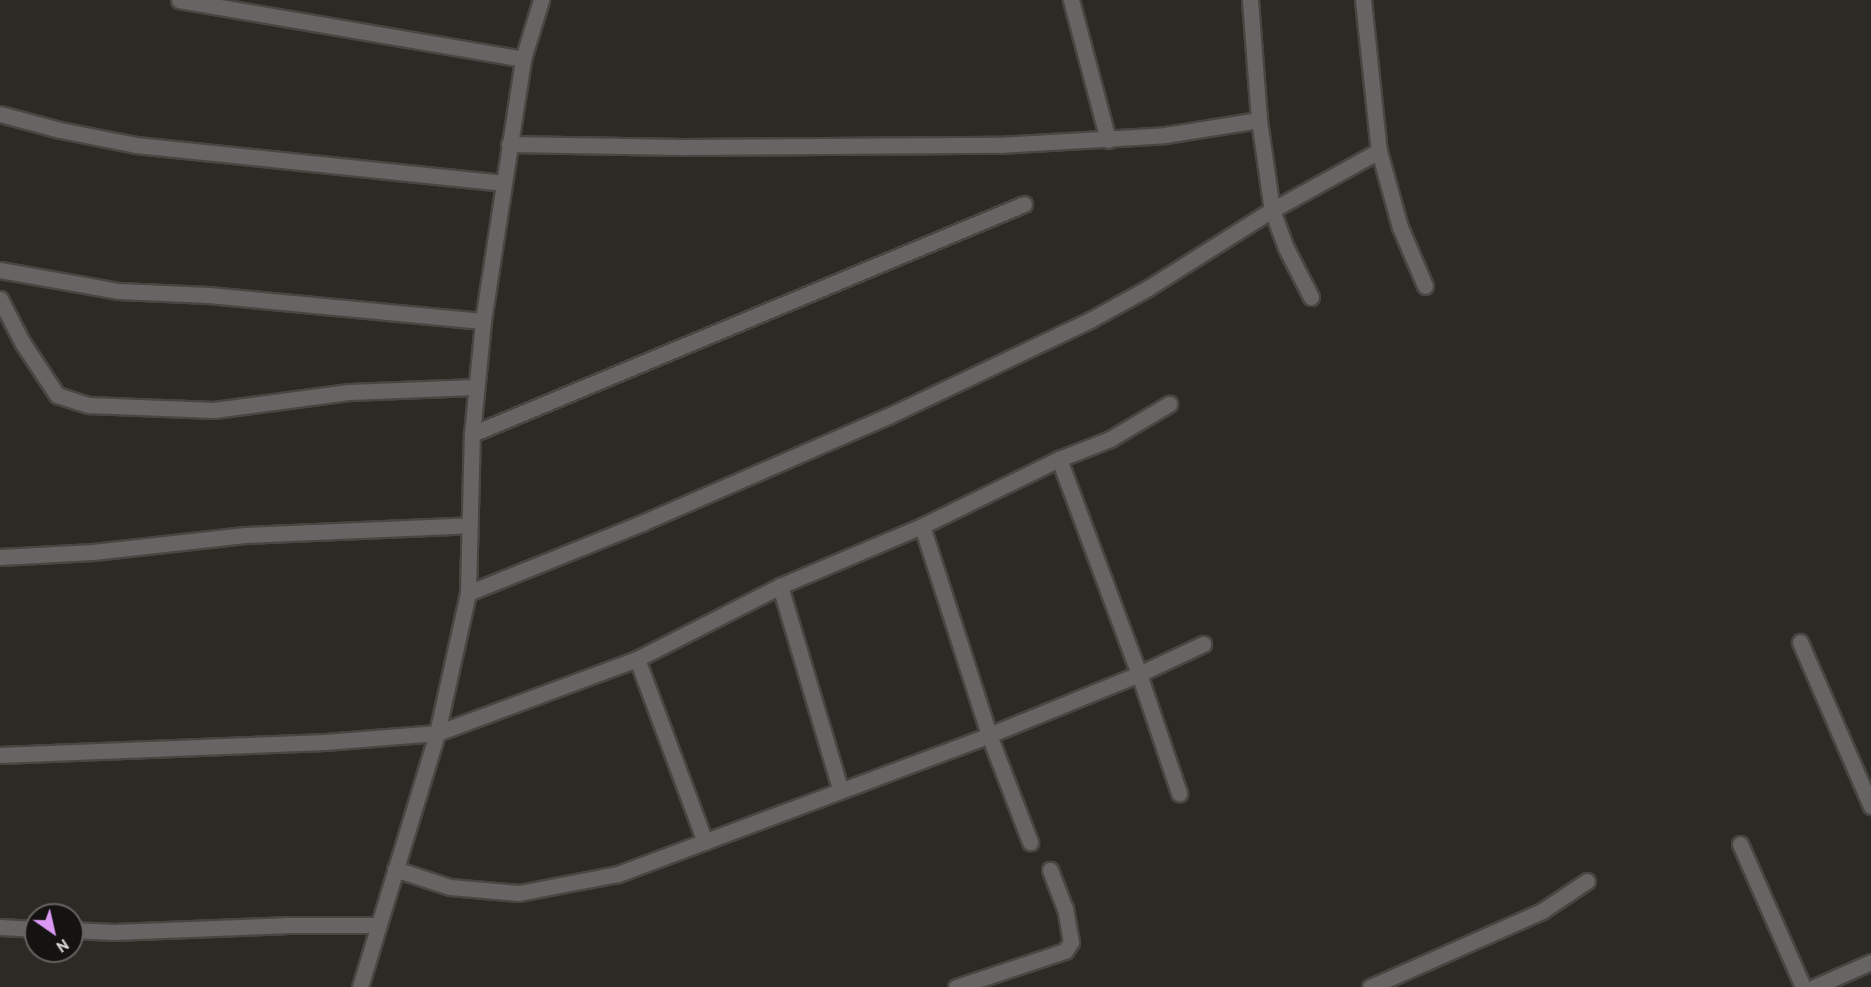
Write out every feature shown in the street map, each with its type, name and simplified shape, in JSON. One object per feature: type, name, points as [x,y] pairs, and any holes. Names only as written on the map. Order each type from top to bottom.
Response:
[{"type":"street","points":[[179,0],[523,59]]},
{"type":"street","points":[[360,987],[437,733],[468,593],[472,434],[483,321],[523,59],[541,0]]},
{"type":"street","points":[[1071,0],[1108,140]]},
{"type":"street","points":[[1250,0],[1259,120],[1272,210],[1286,248],[1311,297]]},
{"type":"street","points":[[1363,0],[1379,151],[1401,227],[1425,286]]},
{"type":"street","points":[[0,114],[60,130],[136,145],[504,183]]},
{"type":"street","points":[[509,144],[881,147],[1108,140],[1165,135],[1259,120]]},
{"type":"street","points":[[468,593],[642,523],[897,412],[1117,306],[1272,210],[1379,151]]},
{"type":"street","points":[[472,434],[1024,204]]},
{"type":"street","points":[[0,270],[119,291],[208,295],[483,321]]},
{"type":"street","points":[[0,299],[22,342],[57,395],[88,405],[214,410],[349,392],[475,387]]},
{"type":"street","points":[[0,755],[325,742],[437,733],[637,659],[780,586],[922,526],[1059,459],[1110,439],[1169,404]]},
{"type":"street","points":[[1059,459],[1139,674],[1179,793]]},
{"type":"street","points":[[0,557],[93,552],[245,535],[470,525]]},
{"type":"street","points":[[922,526],[989,735],[1030,842]]},
{"type":"street","points":[[780,586],[840,789]]},
{"type":"street","points":[[1800,642],[1871,806]]},
{"type":"street","points":[[394,869],[450,887],[519,893],[618,874],[989,735],[1139,674],[1203,644]]},
{"type":"street","points":[[637,659],[705,842]]},
{"type":"street","points":[[1740,844],[1803,987]]},
{"type":"street","points":[[956,987],[1065,951],[1071,942],[1065,909],[1050,870]]},
{"type":"street","points":[[1370,987],[1542,911],[1587,881]]},
{"type":"street","points":[[84,931],[114,932],[285,925],[378,925]]},
{"type":"street","points":[[0,927],[24,928]]},
{"type":"street","points":[[1814,987],[1871,962]]}]
